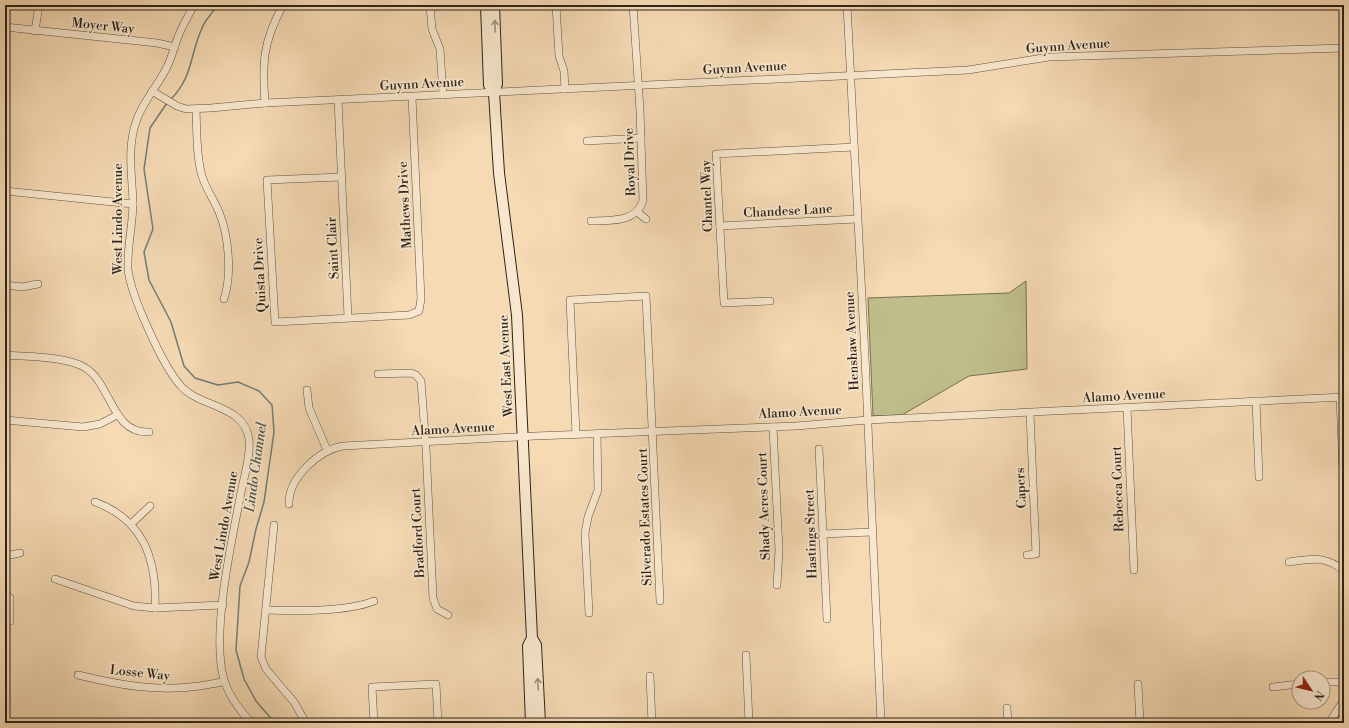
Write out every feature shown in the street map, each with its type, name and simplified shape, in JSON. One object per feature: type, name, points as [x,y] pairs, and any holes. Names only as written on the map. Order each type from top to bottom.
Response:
[{"type":"main road","name":"West East Avenue","points":[[486,5],[489,85],[494,93]]},
{"type":"main road","name":"West East Avenue","points":[[494,5],[497,84],[494,93],[499,173],[516,299],[532,638],[536,645],[540,723]]},
{"type":"main road","name":"West East Avenue","points":[[531,723],[528,646],[532,638]]},
{"type":"street","points":[[35,30],[39,5]]},
{"type":"street","name":"West Lindo Avenue","points":[[194,5],[180,31],[168,67],[140,112],[133,135],[131,162],[133,204],[128,258],[129,276],[136,300],[174,378],[182,388],[197,399],[234,414],[242,422],[248,434],[248,458],[233,535],[223,605],[220,650],[224,681],[237,704],[252,723]]},
{"type":"street","points":[[265,103],[263,74],[264,54],[272,27],[283,5]]},
{"type":"street","points":[[430,5],[432,29],[440,49],[443,95]]},
{"type":"street","points":[[556,5],[558,56],[564,71],[565,89]]},
{"type":"street","name":"Royal Drive","points":[[591,221],[625,219],[637,212],[642,206],[644,196],[639,86],[633,5]]},
{"type":"street","name":"Henshaw Avenue","points":[[847,5],[868,420],[880,723]]},
{"type":"street","name":"Moyer Way","points":[[5,28],[156,43],[175,47]]},
{"type":"street","name":"Guynn Avenue","points":[[152,91],[178,106],[186,109],[196,109],[265,103],[968,70],[1049,57],[1344,48]]},
{"type":"street","name":"Mathews Drive","points":[[412,97],[422,304],[419,311]]},
{"type":"street","name":"Saint Clair","points":[[338,100],[348,317]]},
{"type":"street","points":[[196,109],[200,169],[208,190],[222,217],[226,232],[229,280],[224,299]]},
{"type":"street","points":[[587,141],[641,138]]},
{"type":"street","name":"Chantel Way","points":[[770,301],[724,303],[716,154],[854,147]]},
{"type":"street","name":"Quista Drive","points":[[341,177],[267,180],[275,322],[409,315],[419,311]]},
{"type":"street","points":[[5,191],[133,204]]},
{"type":"street","points":[[637,212],[646,219]]},
{"type":"street","name":"Chandese Lane","points":[[720,226],[857,219]]},
{"type":"street","points":[[5,286],[22,287],[38,284]]},
{"type":"street","name":"Silverado Estates Court","points":[[576,434],[570,300],[646,296],[660,601]]},
{"type":"street","points":[[5,355],[58,360],[83,366],[101,382],[117,415],[130,429],[138,432],[149,432]]},
{"type":"street","name":"Bradford Court","points":[[378,374],[408,372],[418,376],[422,384],[433,598],[437,608],[448,615]]},
{"type":"street","points":[[307,390],[309,408],[327,450]]},
{"type":"street","points":[[1342,397],[1344,494]]},
{"type":"street","name":"Alamo Avenue","points":[[289,504],[290,493],[312,461],[327,450],[343,446],[576,434],[773,427],[868,420],[1342,397]]},
{"type":"street","points":[[1256,401],[1259,478]]},
{"type":"street","name":"Rebecca Court","points":[[1127,408],[1134,570]]},
{"type":"street","name":"Capers","points":[[1027,555],[1036,554],[1030,413]]},
{"type":"street","points":[[5,420],[83,428],[100,424],[117,415]]},
{"type":"street","name":"Shady Acres Court","points":[[773,427],[779,550],[777,585]]},
{"type":"street","points":[[589,613],[585,533],[588,517],[598,490],[597,434]]},
{"type":"street","name":"Hastings Street","points":[[819,449],[827,619]]},
{"type":"street","points":[[95,502],[116,511],[131,524],[142,540],[152,565],[156,584],[155,608]]},
{"type":"street","points":[[131,524],[150,506]]},
{"type":"street","points":[[274,526],[261,649],[262,660],[266,669],[294,702],[306,723]]},
{"type":"street","points":[[823,534],[872,532]]},
{"type":"street","points":[[5,556],[20,553]]},
{"type":"street","points":[[1290,562],[1323,559],[1333,562],[1344,571]]},
{"type":"street","points":[[55,578],[127,604],[155,608],[223,605]]},
{"type":"street","points":[[5,593],[10,600],[10,622]]},
{"type":"street","points":[[266,610],[359,606],[374,601]]},
{"type":"street","points":[[746,655],[749,723]]},
{"type":"street","name":"Losse Way","points":[[78,675],[123,685],[155,689],[181,688],[224,681]]},
{"type":"street","points":[[650,676],[652,723]]},
{"type":"street","points":[[1331,682],[1344,682]]},
{"type":"street","points":[[374,723],[372,687],[436,684],[438,723]]},
{"type":"street","points":[[1138,684],[1140,723]]},
{"type":"street","points":[[1273,687],[1291,685]]},
{"type":"street","points":[[1329,723],[1344,700]]},
{"type":"street","points":[[1007,708],[1008,723]]},
{"type":"shaded area","points":[[1026,281],[1027,369],[969,376],[902,415],[873,416],[868,298],[1009,293]]},
{"type":"waterway","name":"Lindo Channel","points":[[170,100],[183,83],[187,74],[203,25],[218,5]]},
{"type":"waterway","name":"Lindo Channel","points":[[167,103],[150,128],[144,169],[153,229],[144,252],[149,280],[171,322],[184,366],[195,378],[218,385],[238,382],[259,391],[272,405],[274,432],[264,502],[256,529],[249,562],[240,586],[236,650],[244,679],[256,701],[275,723]]}]
